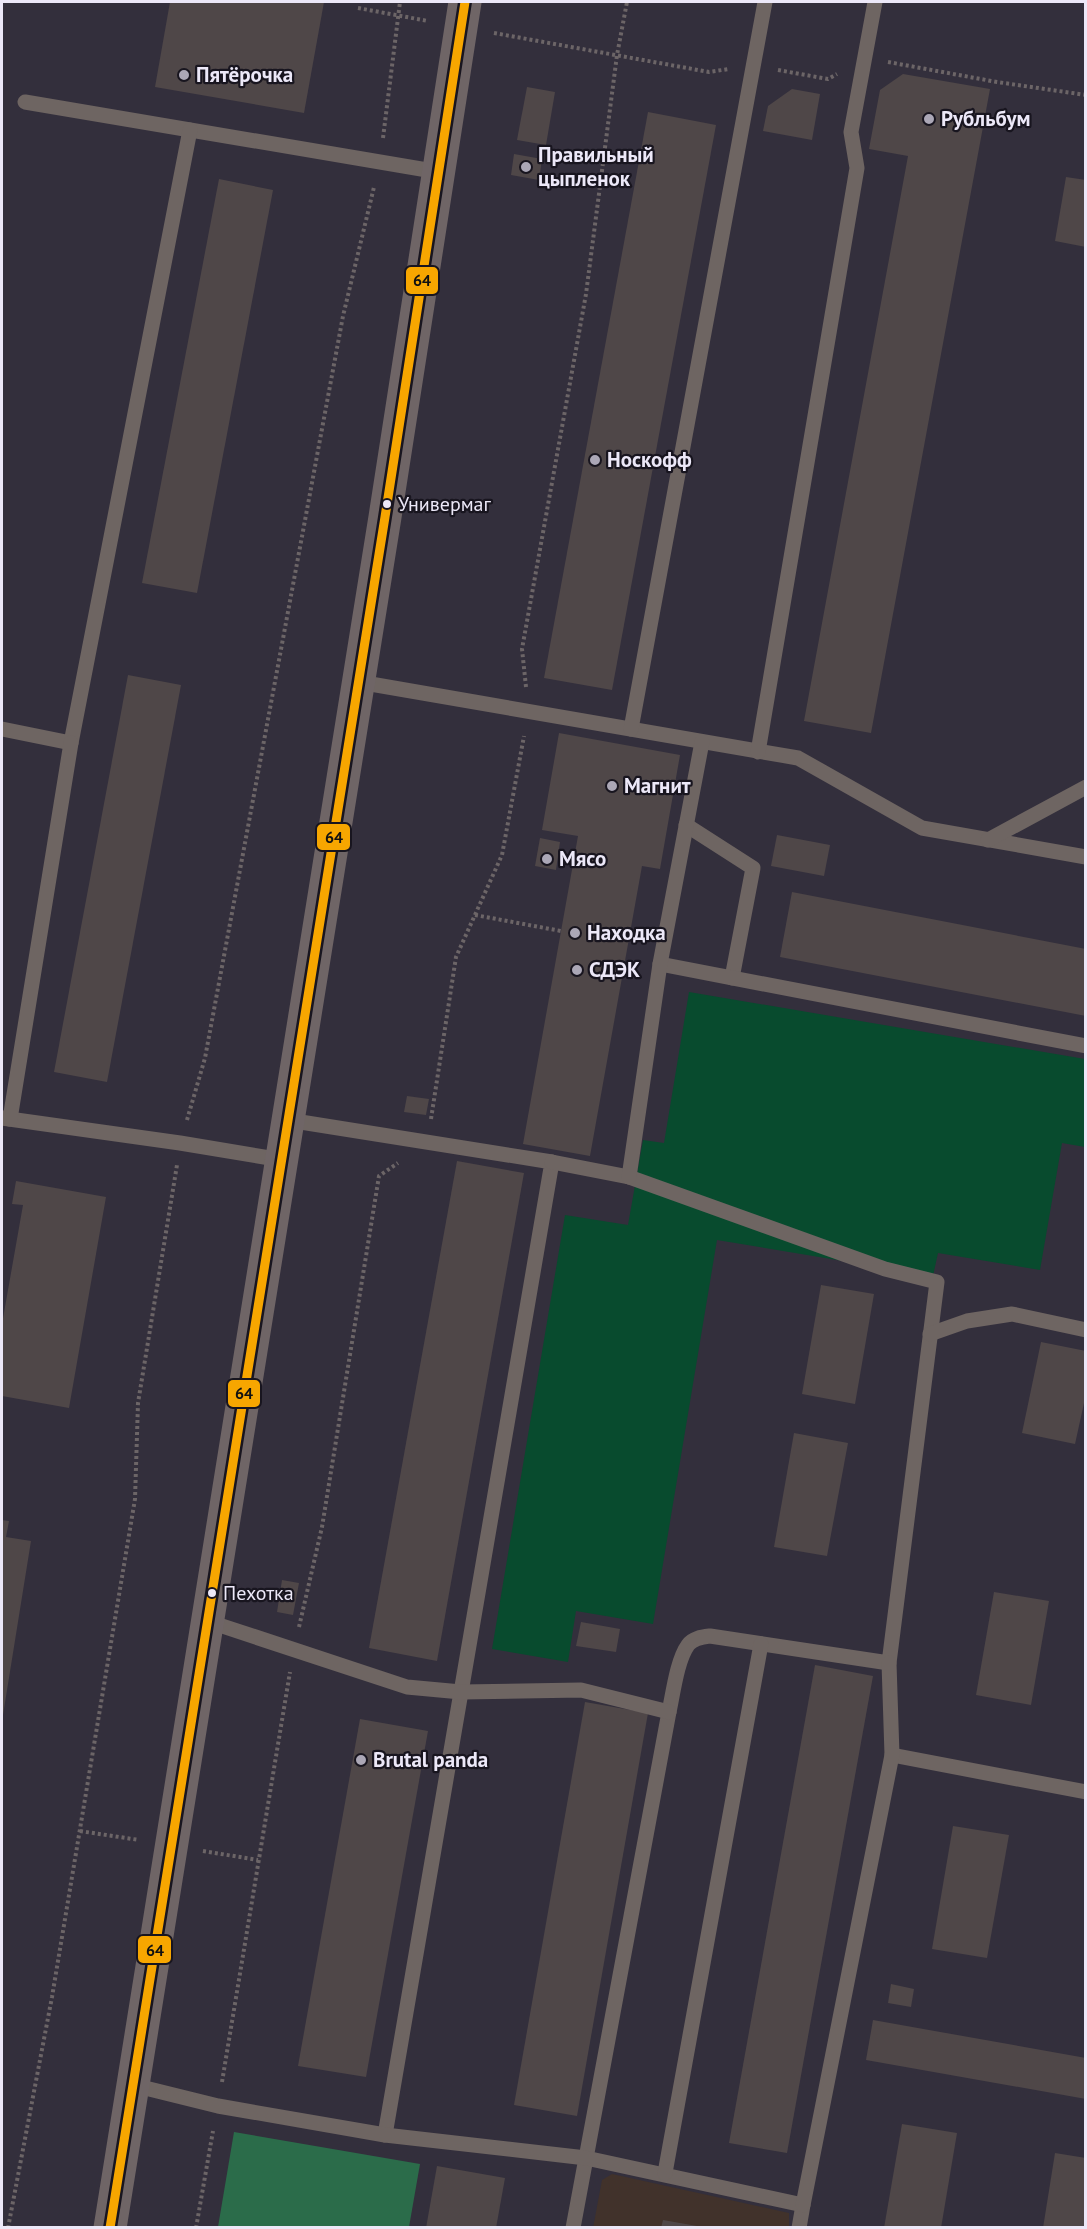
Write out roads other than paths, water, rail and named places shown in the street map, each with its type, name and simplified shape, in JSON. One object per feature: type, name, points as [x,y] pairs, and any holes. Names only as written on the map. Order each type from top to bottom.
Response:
[{"type":"main road","points":[[110,2228],[359,682],[463,14]]},
{"type":"lane","points":[[631,729],[765,2]]},
{"type":"lane","points":[[758,752],[857,168],[851,132],[876,2]]},
{"type":"lane","points":[[25,102],[439,172]]},
{"type":"lane","points":[[190,130],[71,742],[6,1119],[180,1143],[282,1160]]},
{"type":"lane","points":[[359,682],[798,758],[922,828],[1086,857]]},
{"type":"lane","points":[[2,729],[71,742]]},
{"type":"lane","points":[[629,1177],[660,964],[702,742]]},
{"type":"lane","points":[[988,840],[1086,787]]},
{"type":"lane","points":[[686,825],[753,868],[732,978]]},
{"type":"lane","points":[[660,964],[1086,1046]]},
{"type":"lane","points":[[288,1120],[552,1162],[629,1177],[885,1269],[937,1282],[889,1663],[892,1755],[799,2228]]},
{"type":"lane","points":[[385,2135],[552,1162]]},
{"type":"lane","points":[[930,1334],[967,1321],[1012,1314],[1086,1330]]},
{"type":"lane","points":[[207,1621],[407,1687],[461,1692],[581,1690],[669,1712]]},
{"type":"lane","points":[[573,2228],[669,1712],[682,1658],[688,1645],[696,1639],[710,1636],[889,1663]]},
{"type":"lane","points":[[665,2174],[761,1644]]},
{"type":"lane","points":[[892,1755],[1086,1792]]},
{"type":"lane","points":[[133,2085],[218,2106],[385,2135],[586,2158],[803,2205]]},
{"type":"place","name":"Пятёрочка","points":[[184,75]]},
{"type":"place","name":"Рубльбум","points":[[929,119]]},
{"type":"place","name":"Правильный цыпленок","points":[[526,167]]},
{"type":"place","name":"Носкофф","points":[[595,460]]},
{"type":"place","name":"Универмаг","points":[[387,504]]},
{"type":"place","name":"Магнит","points":[[612,786]]},
{"type":"place","name":"Мясо","points":[[547,859]]},
{"type":"place","name":"Находка","points":[[575,933]]},
{"type":"place","name":"СДЭК","points":[[577,970]]},
{"type":"place","name":"Пехотка","points":[[212,1593]]},
{"type":"place","name":"Brutal panda","points":[[361,1760]]}]
